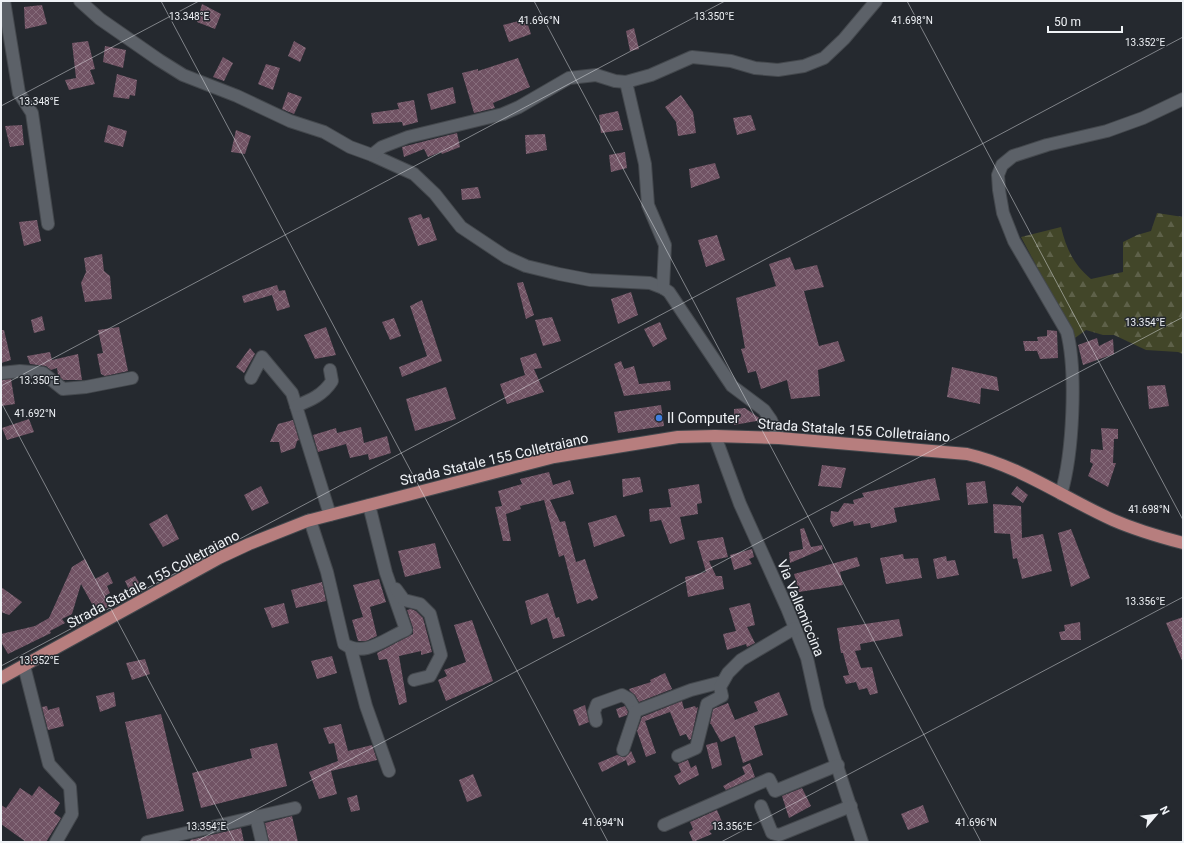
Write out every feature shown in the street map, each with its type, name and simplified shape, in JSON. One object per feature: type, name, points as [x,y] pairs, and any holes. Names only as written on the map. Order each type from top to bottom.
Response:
[{"type":"main road","name":"Strada Statale 155 Colletraiano","points":[[1,678],[219,558],[310,520],[554,457],[678,437],[715,436],[779,438],[967,454],[991,460],[1018,470],[1061,494],[1114,520],[1183,543]]},
{"type":"street","points":[[4,1],[19,92],[32,113],[48,224]]},
{"type":"street","points":[[80,1],[100,19],[183,75],[237,96],[290,121],[324,132],[350,147],[414,174],[435,194],[461,227],[506,257],[541,270],[590,280],[650,283],[663,288],[669,292],[728,381],[764,410],[771,420],[779,438]]},
{"type":"street","points":[[372,155],[382,146],[408,137],[503,114],[519,107],[569,78],[596,75],[615,81],[626,82],[651,75],[692,57],[731,61],[755,68],[778,70],[804,66],[824,58],[844,39],[876,1]]},
{"type":"street","points":[[626,82],[645,164],[648,205],[665,245],[663,288]]},
{"type":"street","points":[[1061,494],[1065,479],[1070,438],[1073,364],[1071,348],[1067,332],[1014,241],[1003,213],[998,175],[1002,165],[1013,156],[1047,145],[1107,131],[1142,118],[1183,99]]},
{"type":"street","points":[[251,378],[262,358],[292,392],[330,515]]},
{"type":"street","points":[[296,406],[312,400],[323,392],[332,381],[330,370]]},
{"type":"street","points":[[1,373],[20,371],[43,373],[63,389],[86,387],[132,378]]},
{"type":"street","name":"Via Vallemiccina","points":[[715,436],[740,504],[807,658],[818,708],[838,765],[862,842]]},
{"type":"street","points":[[310,520],[327,572],[344,644],[351,649],[362,650],[383,642],[391,636],[406,630],[386,573],[369,505]]},
{"type":"street","points":[[391,584],[404,600],[420,604],[430,614],[441,655],[430,676],[414,680]]},
{"type":"street","points":[[678,756],[696,748],[707,704],[722,696],[720,687],[728,673],[741,660],[795,628]]},
{"type":"street","points":[[351,649],[366,706],[389,771]]},
{"type":"street","points":[[24,666],[49,764],[70,787],[72,814],[56,842]]},
{"type":"street","points":[[636,711],[691,690],[722,682]]},
{"type":"street","points":[[596,721],[594,712],[597,704],[622,695],[629,699],[636,711],[623,750]]},
{"type":"street","points":[[664,825],[769,779],[775,791],[838,765]]},
{"type":"street","points":[[761,806],[772,833],[779,834],[851,806]]},
{"type":"street","points":[[148,842],[196,837],[256,817],[295,808]]},
{"type":"street","points":[[256,817],[262,842]]},
{"type":"green space","points":[[1157,213],[1183,217],[1183,354],[1178,352],[1146,350],[1114,335],[1103,335],[1086,330],[1075,338],[1021,237],[1061,227],[1065,242],[1071,255],[1079,268],[1091,279],[1123,272],[1123,242],[1137,235],[1151,231]]},
{"type":"building","points":[[202,4],[221,14],[215,29],[197,22]]},
{"type":"building","points":[[42,5],[47,24],[25,29],[24,7]]},
{"type":"building","points":[[526,19],[531,34],[509,42],[503,25]]},
{"type":"building","points":[[634,28],[639,49],[630,51],[626,31]]},
{"type":"building","points":[[88,41],[95,69],[90,70],[95,84],[69,90],[65,80],[76,78],[72,43]]},
{"type":"building","points":[[294,41],[306,48],[300,62],[288,56]]},
{"type":"building","points":[[105,46],[126,50],[123,68],[103,62]]},
{"type":"building","points":[[223,57],[233,63],[224,81],[213,77]]},
{"type":"building","points":[[518,58],[530,87],[493,103],[495,108],[474,113],[462,73],[478,69],[478,71]]},
{"type":"building","points":[[266,64],[280,68],[273,90],[258,84]]},
{"type":"building","points":[[117,74],[137,80],[135,96],[130,95],[129,99],[113,97]]},
{"type":"building","points":[[453,87],[456,103],[431,110],[427,94]]},
{"type":"building","points":[[288,92],[302,97],[294,114],[282,109]]},
{"type":"building","points":[[681,95],[693,112],[696,133],[678,136],[676,122],[665,107]]},
{"type":"building","points":[[414,100],[418,122],[403,126],[402,122],[373,124],[371,113],[399,109],[397,103]]},
{"type":"building","points":[[618,111],[623,130],[601,133],[599,115]]},
{"type":"building","points":[[751,115],[756,130],[737,135],[733,118]]},
{"type":"building","points":[[22,125],[24,145],[10,147],[5,126]]},
{"type":"building","points":[[108,125],[127,131],[123,147],[104,142]]},
{"type":"building","points":[[236,130],[251,136],[245,154],[231,152]]},
{"type":"building","points":[[457,133],[460,147],[442,154],[441,152],[428,157],[424,149],[404,157],[402,147]]},
{"type":"building","points":[[545,134],[547,150],[526,154],[525,135]]},
{"type":"building","points":[[625,152],[627,168],[611,172],[609,155]]},
{"type":"building","points":[[715,163],[720,178],[691,188],[689,169]]},
{"type":"building","points":[[478,187],[481,198],[462,200],[461,189]]},
{"type":"building","points":[[421,214],[423,219],[429,217],[437,240],[418,246],[408,218]]},
{"type":"building","points":[[37,220],[41,241],[24,246],[19,222]]},
{"type":"building","points":[[717,235],[725,260],[706,267],[698,240]]},
{"type":"building","points":[[102,254],[104,271],[110,276],[112,299],[85,302],[81,283],[86,272],[84,258]]},
{"type":"building","points":[[790,257],[795,270],[817,265],[824,287],[804,291],[819,346],[838,341],[845,361],[818,370],[820,396],[791,399],[787,380],[761,389],[756,371],[748,373],[741,349],[745,348],[736,298],[776,286],[769,264]]},
{"type":"building","points":[[523,282],[534,315],[526,319],[517,283]]},
{"type":"building","points":[[277,285],[279,291],[285,290],[290,307],[277,311],[272,295],[244,303],[242,296]]},
{"type":"building","points":[[631,292],[638,315],[618,324],[611,299]]},
{"type":"building","points":[[422,300],[442,361],[402,377],[399,367],[427,356],[410,306]]},
{"type":"building","points":[[42,316],[45,330],[34,333],[31,320]]},
{"type":"building","points":[[552,317],[561,341],[543,346],[535,320]]},
{"type":"building","points":[[394,318],[401,336],[390,340],[382,322]]},
{"type":"building","points":[[660,322],[667,339],[653,347],[644,329]]},
{"type":"building","points":[[119,327],[128,371],[105,376],[101,374],[97,354],[103,353],[98,330]]},
{"type":"building","points":[[326,327],[336,355],[315,359],[304,335]]},
{"type":"building","points":[[1,330],[4,330],[11,360],[1,363]]},
{"type":"building","points":[[1047,330],[1057,331],[1058,358],[1040,359],[1037,351],[1025,351],[1023,341],[1038,341],[1037,337],[1047,336]]},
{"type":"building","points":[[1097,338],[1099,346],[1113,339],[1114,354],[1083,365],[1078,345]]},
{"type":"building","points":[[250,348],[255,354],[244,373],[236,367]]},
{"type":"building","points":[[50,352],[52,360],[78,354],[82,380],[63,380],[58,375],[57,368],[51,370],[46,366],[30,364],[27,356]]},
{"type":"building","points":[[536,353],[542,368],[534,369],[544,392],[507,404],[500,384],[525,375],[520,358]]},
{"type":"building","points":[[621,361],[624,369],[634,366],[639,384],[670,381],[671,390],[624,396],[614,364]]},
{"type":"building","points":[[952,367],[997,377],[999,391],[981,388],[980,404],[947,397]]},
{"type":"building","points":[[11,379],[15,404],[1,406],[1,380]]},
{"type":"building","points":[[1165,385],[1169,406],[1149,409],[1147,386]]},
{"type":"building","points":[[446,387],[456,419],[415,431],[406,399]]},
{"type":"building","points":[[661,405],[664,426],[618,433],[614,412]]},
{"type":"building","points":[[745,408],[762,420],[734,425],[734,409]]},
{"type":"building","points":[[29,419],[34,432],[7,440],[2,428]]},
{"type":"building","points":[[293,420],[299,440],[297,441],[295,448],[281,453],[279,442],[270,442],[278,424]]},
{"type":"building","points":[[361,427],[364,443],[387,436],[391,453],[369,460],[368,454],[350,458],[346,444],[318,452],[313,435],[336,428],[337,433]]},
{"type":"building","points":[[1101,428],[1118,429],[1118,439],[1114,439],[1113,463],[1116,463],[1108,487],[1088,476],[1093,464],[1090,462],[1091,449],[1103,450]]},
{"type":"building","points":[[822,465],[846,468],[841,488],[818,486]]},
{"type":"building","points":[[549,472],[553,485],[570,480],[574,494],[550,500],[560,522],[565,521],[576,562],[585,559],[598,598],[592,601],[590,599],[577,604],[564,555],[559,557],[544,500],[520,506],[521,509],[506,514],[511,541],[503,541],[495,507],[502,506],[498,491],[522,484],[520,479]]},
{"type":"building","points":[[640,477],[643,492],[623,497],[622,479]]},
{"type":"building","points":[[935,478],[940,500],[894,508],[897,522],[871,528],[870,523],[854,526],[853,521],[833,527],[830,521],[831,511],[838,512],[844,503],[854,504],[853,500],[864,497],[862,493]]},
{"type":"building","points":[[985,481],[988,503],[968,505],[966,483]]},
{"type":"building","points":[[699,484],[702,503],[697,504],[698,514],[680,517],[685,539],[670,544],[661,520],[650,522],[649,509],[671,507],[668,489]]},
{"type":"building","points":[[261,486],[269,503],[252,511],[244,495]]},
{"type":"building","points":[[1017,486],[1028,495],[1023,503],[1011,494]]},
{"type":"building","points":[[993,504],[1021,506],[1022,538],[1043,534],[1052,571],[1022,579],[1017,558],[1013,559],[1010,534],[994,533]]},
{"type":"building","points":[[167,514],[179,539],[163,547],[149,524]]},
{"type":"building","points":[[616,515],[625,536],[594,547],[588,523]]},
{"type":"building","points":[[804,528],[811,547],[822,545],[823,549],[790,563],[789,552],[803,549],[800,529]]},
{"type":"building","points":[[1071,529],[1090,578],[1071,587],[1058,533]]},
{"type":"building","points":[[723,537],[728,557],[709,561],[716,576],[722,576],[724,589],[688,597],[685,577],[706,572],[697,541]]},
{"type":"building","points":[[435,543],[441,568],[405,577],[398,551]]},
{"type":"building","points":[[752,549],[754,557],[749,559],[752,564],[734,570],[730,555]]},
{"type":"building","points":[[903,554],[904,559],[918,558],[922,578],[886,584],[880,558]]},
{"type":"building","points":[[946,556],[947,561],[955,560],[959,575],[937,579],[933,559]]},
{"type":"building","points":[[857,557],[860,566],[840,572],[843,585],[799,592],[794,574]]},
{"type":"building","points":[[85,559],[95,579],[108,572],[113,583],[107,586],[110,593],[105,596],[110,606],[97,613],[81,584],[72,614],[62,619],[65,623],[50,631],[51,633],[8,654],[1,642],[1,634],[35,626],[49,618],[72,567]]},
{"type":"building","points":[[135,576],[141,586],[130,592],[125,581]]},
{"type":"building","points":[[379,579],[386,602],[370,607],[377,636],[366,641],[358,641],[352,620],[363,617],[353,585]]},
{"type":"building","points":[[322,582],[326,601],[296,608],[291,590]]},
{"type":"building","points":[[1,587],[22,602],[9,615],[1,612]]},
{"type":"building","points":[[548,593],[556,618],[559,617],[565,636],[553,639],[547,618],[531,625],[525,601]]},
{"type":"building","points":[[284,603],[289,623],[272,628],[264,608]]},
{"type":"building","points":[[750,603],[755,625],[747,627],[755,643],[747,647],[746,644],[727,650],[723,634],[736,631],[729,608]]},
{"type":"building","points":[[411,609],[416,611],[423,618],[432,652],[421,655],[421,651],[399,656],[407,702],[399,705],[387,659],[379,660],[377,653],[413,634],[413,628],[407,610]]},
{"type":"building","points":[[1183,617],[1183,663],[1166,623]]},
{"type":"building","points":[[899,619],[903,636],[860,644],[861,650],[855,651],[861,668],[872,667],[878,693],[870,695],[867,688],[859,690],[856,682],[846,684],[843,676],[849,675],[843,653],[841,653],[837,628]]},
{"type":"building","points":[[472,620],[493,681],[446,701],[438,680],[447,676],[444,670],[466,662],[454,625]]},
{"type":"building","points":[[1080,622],[1081,640],[1061,640],[1059,632],[1065,631],[1064,625]]},
{"type":"building","points":[[332,656],[337,673],[317,679],[311,661]]},
{"type":"building","points":[[145,659],[150,674],[132,680],[126,663]]},
{"type":"building","points":[[665,673],[672,689],[639,702],[629,689],[651,682],[650,680]]},
{"type":"building","points":[[114,692],[116,706],[100,712],[96,696]]},
{"type":"building","points":[[779,692],[788,715],[754,726],[763,755],[743,763],[735,736],[721,742],[710,724],[713,709],[728,703],[735,720],[758,711],[754,702]]},
{"type":"building","points":[[682,701],[684,709],[695,706],[696,708],[698,707],[691,739],[689,740],[686,734],[680,736],[670,712],[645,721],[656,753],[646,757],[637,731],[642,717]]},
{"type":"building","points":[[585,705],[589,722],[579,726],[573,710]]},
{"type":"building","points":[[47,706],[48,710],[59,707],[64,726],[48,730],[42,707]]},
{"type":"building","points":[[625,706],[628,712],[627,715],[619,718],[616,709]]},
{"type":"building","points":[[161,714],[184,811],[147,819],[125,722]]},
{"type":"building","points":[[341,724],[348,751],[372,745],[377,760],[331,771],[337,794],[319,799],[309,772],[338,761],[334,743],[329,744],[323,728]]},
{"type":"building","points":[[717,742],[722,765],[712,769],[706,745]]},
{"type":"building","points":[[277,743],[287,786],[201,808],[192,773],[252,758],[250,749]]},
{"type":"building","points":[[631,751],[636,762],[628,766],[626,760],[602,772],[598,763],[617,755],[625,757]]},
{"type":"building","points":[[688,760],[691,768],[696,765],[699,775],[679,785],[674,776],[681,772],[678,764]]},
{"type":"building","points":[[750,763],[755,777],[726,790],[723,786],[745,774],[742,767]]},
{"type":"building","points":[[473,774],[482,796],[467,802],[459,780]]},
{"type":"building","points":[[39,786],[60,803],[54,813],[61,818],[46,842],[26,842],[1,824],[1,805],[6,808],[20,788],[32,796]]},
{"type":"building","points":[[802,788],[811,806],[789,818],[782,796]]},
{"type":"building","points":[[357,795],[360,810],[351,812],[347,798]]},
{"type":"building","points":[[923,805],[929,822],[908,830],[901,814]]},
{"type":"building","points":[[717,810],[723,824],[709,831],[712,834],[693,842],[689,832],[693,829],[690,822]]},
{"type":"building","points":[[292,816],[298,842],[269,842],[265,823]]},
{"type":"building","points":[[241,828],[244,842],[191,842],[190,840]]},
{"type":"place","name":"Il Computer","points":[[659,418]]}]
